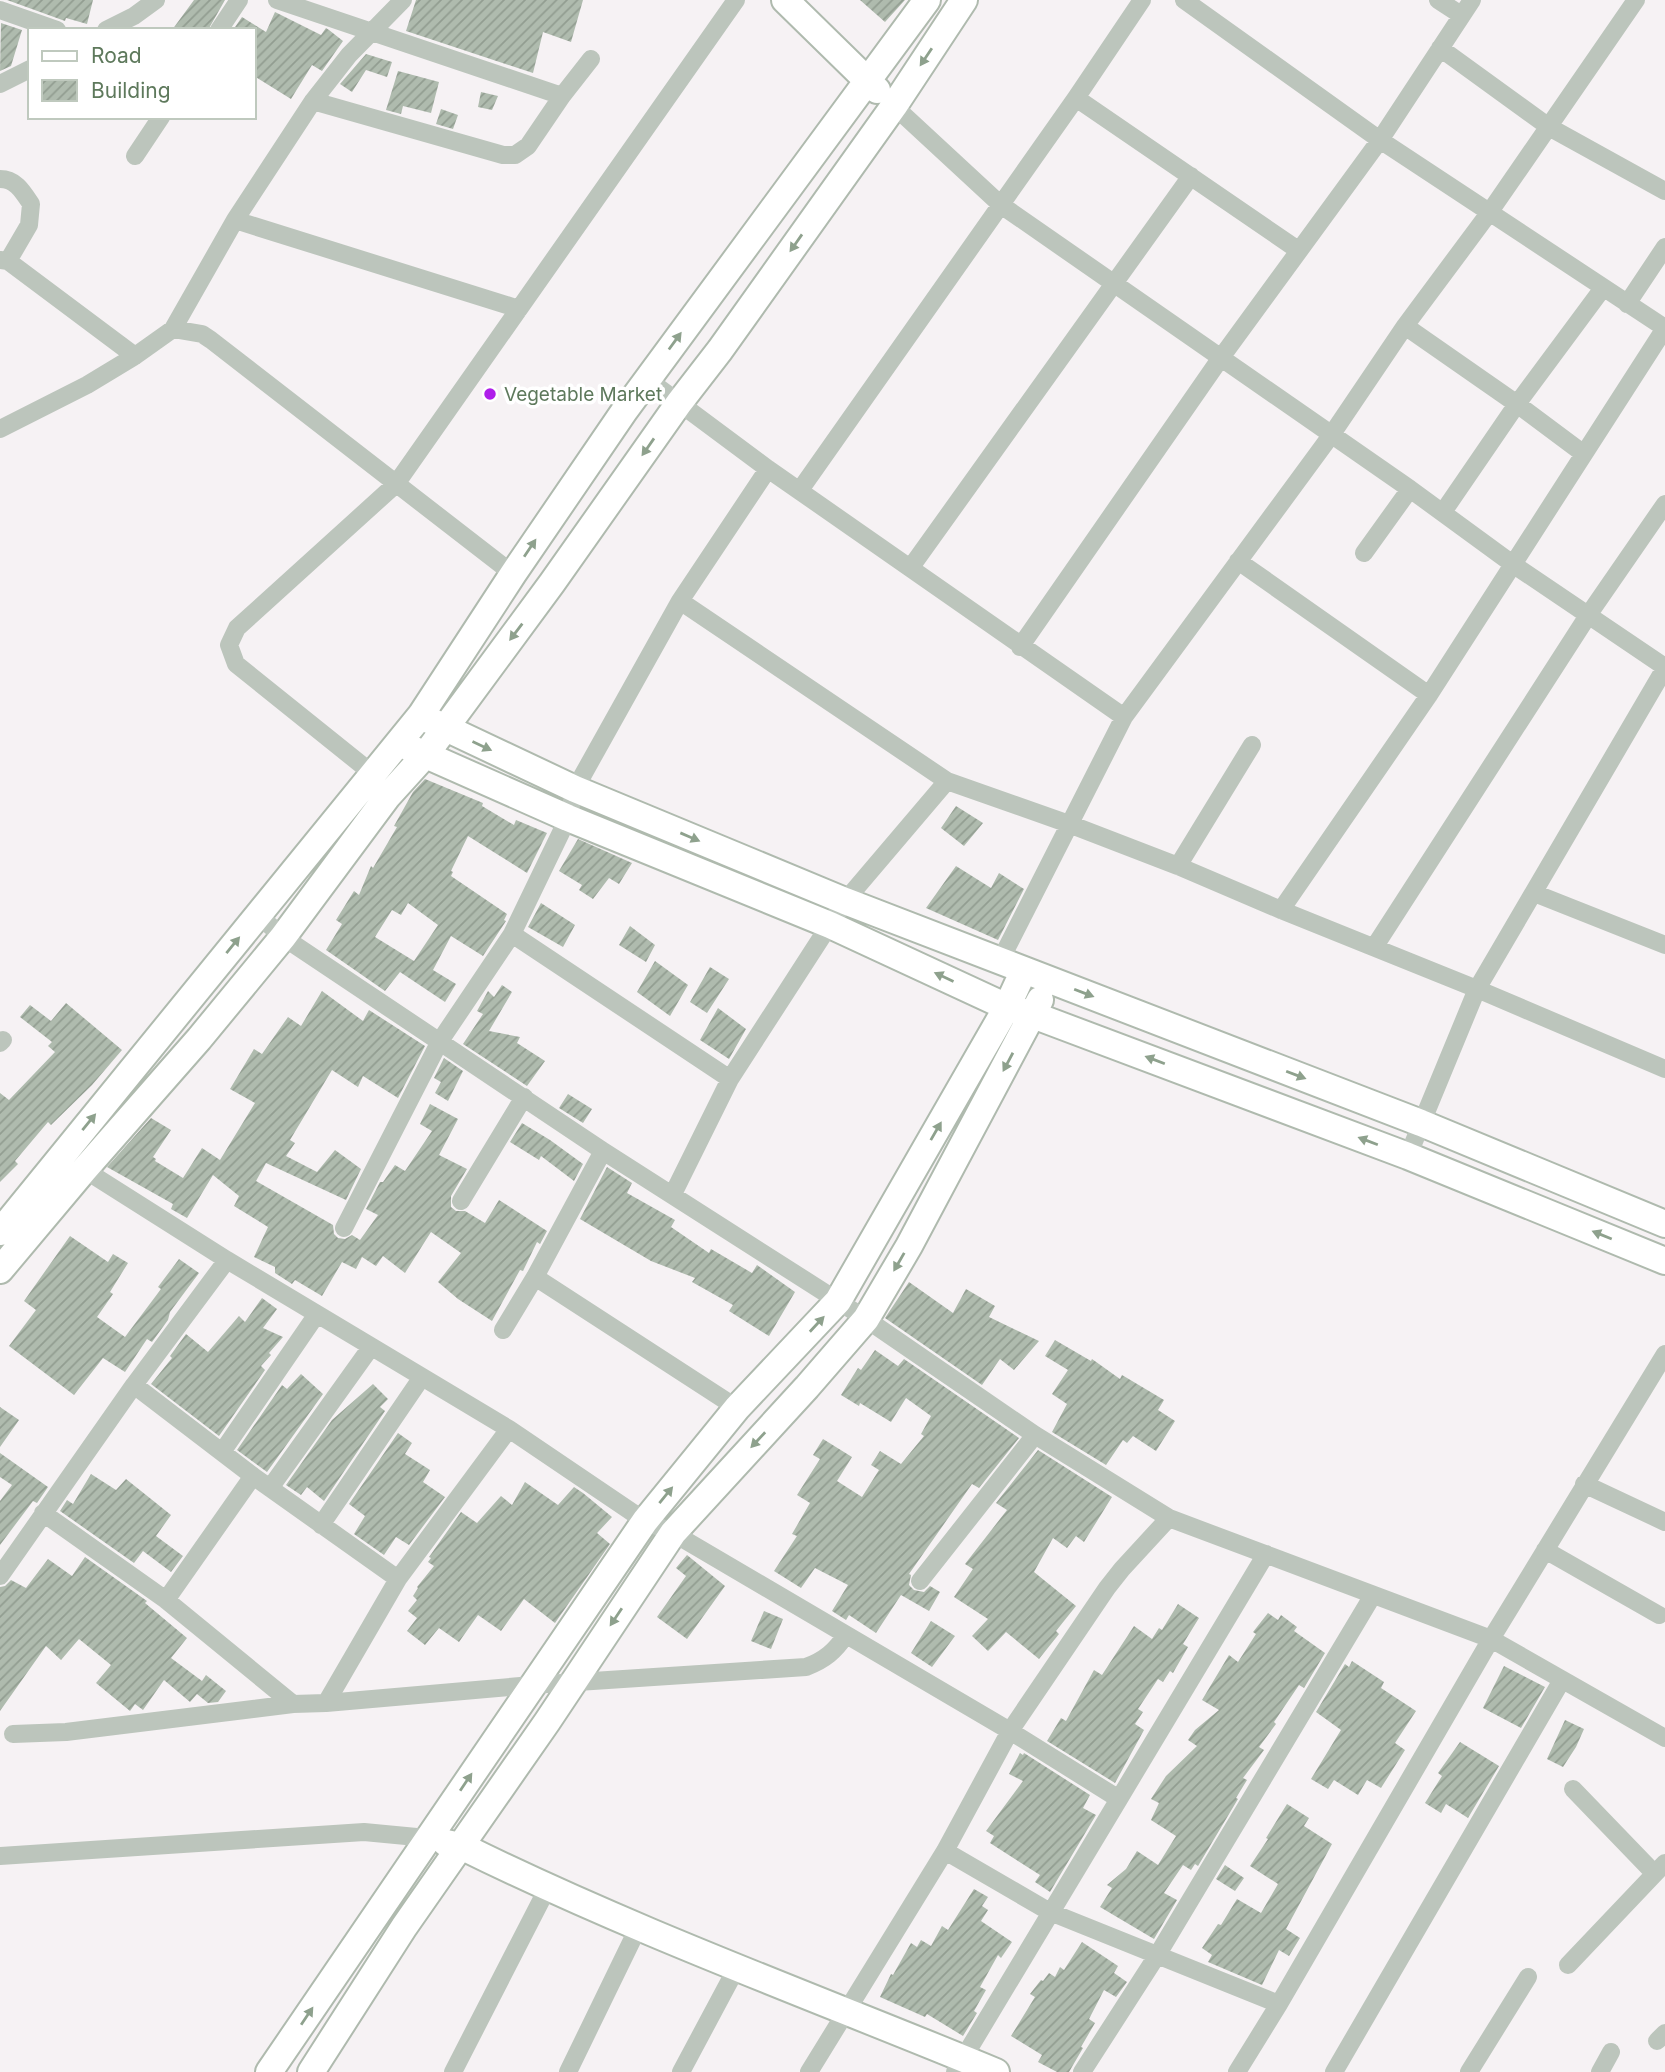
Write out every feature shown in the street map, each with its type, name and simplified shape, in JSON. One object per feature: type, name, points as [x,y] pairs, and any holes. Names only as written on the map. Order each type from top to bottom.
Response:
[{"type":"street","points":[[110,28],[134,16],[156,0]]},
{"type":"street","points":[[220,28],[239,0]]},
{"type":"street","points":[[276,0],[562,96]]},
{"type":"street","points":[[0,429],[87,385],[173,329],[235,220],[313,101],[349,55],[403,0]]},
{"type":"street","points":[[373,774],[236,664],[229,645],[237,628],[396,484],[736,0]]},
{"type":"street","points":[[785,0],[866,80],[1001,205],[1665,668],[1477,989],[1408,1156]]},
{"type":"street","points":[[0,1270],[73,1162],[258,915],[421,715],[513,573],[647,379],[927,0]]},
{"type":"street","points":[[0,1232],[199,1039],[283,937],[387,797],[426,754],[552,583],[894,106],[964,0]]},
{"type":"street","points":[[800,490],[1142,0]]},
{"type":"street","points":[[1184,0],[1380,139],[1665,328],[1429,695],[1281,911]]},
{"type":"street","points":[[1438,0],[1461,15]]},
{"type":"street","points":[[1020,647],[1220,359],[1380,139],[1472,0]]},
{"type":"street","points":[[276,2070],[428,1838],[645,1521],[737,1408],[838,1301],[1007,1007],[1012,965],[1069,824],[1124,718],[1332,435],[1405,326],[1489,213],[1636,0]]},
{"type":"street","points":[[0,10],[51,28]]},
{"type":"street","points":[[1440,48],[1549,127],[1665,191]]},
{"type":"street","points":[[313,101],[503,155],[515,155],[528,146],[591,59]]},
{"type":"street","points":[[0,84],[28,70]]},
{"type":"street","points":[[1076,98],[1298,250]]},
{"type":"street","points":[[135,156],[160,119]]},
{"type":"street","points":[[911,567],[1191,176]]},
{"type":"street","points":[[0,179],[10,180],[17,185],[31,204],[29,225],[4,261],[135,356]]},
{"type":"street","points":[[235,220],[519,309]]},
{"type":"street","points":[[1627,304],[1665,247]]},
{"type":"street","points":[[1443,512],[1517,404],[1604,288]]},
{"type":"street","points":[[1405,326],[1584,454]]},
{"type":"street","points":[[173,329],[202,334],[211,340],[513,573]]},
{"type":"street","points":[[647,379],[768,469],[1124,718]]},
{"type":"street","points":[[344,1228],[440,1041],[512,934],[568,818],[575,789],[680,601],[768,469]]},
{"type":"street","points":[[1364,553],[1410,489]]},
{"type":"street","points":[[1375,946],[1589,614],[1665,504]]},
{"type":"street","points":[[1238,561],[1429,695]]},
{"type":"street","points":[[680,601],[947,782],[1069,824],[1178,866],[1665,1069]]},
{"type":"street","points":[[421,715],[444,729],[575,789],[845,901],[1421,1123],[1665,1224]]},
{"type":"street","points":[[398,743],[568,818],[830,925],[1007,1007],[1033,1014],[1408,1156],[1665,1261]]},
{"type":"street","points":[[1178,866],[1252,745]]},
{"type":"street","points":[[673,1194],[730,1079],[845,901],[947,782]]},
{"type":"street","points":[[1534,893],[1665,945]]},
{"type":"street","points":[[258,915],[283,937],[603,1151],[866,1319],[1035,1434],[1169,1518],[1491,1639],[1665,1738]]},
{"type":"street","points":[[512,934],[730,1079]]},
{"type":"street","points":[[311,2072],[404,1927],[547,1723],[673,1533],[866,1319],[909,1246],[1049,980]]},
{"type":"street","points":[[461,1201],[524,1097]]},
{"type":"street","points":[[503,1330],[603,1151]]},
{"type":"street","points":[[73,1162],[227,1260],[509,1429],[645,1521],[673,1533],[1010,1731],[1119,1799]]},
{"type":"street","points":[[0,1576],[134,1385],[227,1260]]},
{"type":"street","points":[[535,1277],[737,1408]]},
{"type":"street","points":[[222,1452],[317,1314]]},
{"type":"street","points":[[270,1488],[371,1347]]},
{"type":"street","points":[[1237,2072],[1491,1639],[1665,1354]]},
{"type":"street","points":[[321,1524],[422,1377]]},
{"type":"street","points":[[134,1385],[253,1476],[398,1579]]},
{"type":"street","points":[[326,1703],[398,1579],[509,1429]]},
{"type":"street","points":[[920,1581],[1035,1434]]},
{"type":"street","points":[[166,1600],[253,1476]]},
{"type":"street","points":[[1584,1484],[1665,1522]]},
{"type":"street","points":[[43,1513],[166,1600],[293,1704]]},
{"type":"street","points":[[809,2072],[945,1851],[1010,1731],[1115,1578],[1169,1518]]},
{"type":"street","points":[[1545,1549],[1659,1615]]},
{"type":"street","points":[[959,2065],[1266,1554]]},
{"type":"street","points":[[1082,2072],[1158,1954],[1373,1595]]},
{"type":"street","points":[[13,1734],[66,1731],[293,1704],[806,1667],[822,1661],[835,1651],[846,1635]]},
{"type":"street","points":[[1334,2072],[1562,1680]]},
{"type":"street","points":[[1568,1965],[1660,1868],[1573,1789]]},
{"type":"street","points":[[0,1856],[364,1832],[428,1838],[461,1846],[547,1889],[638,1928],[847,2011],[959,2065],[996,2072]]},
{"type":"street","points":[[945,1851],[1049,1912],[1279,2004]]},
{"type":"street","points":[[453,2072],[547,1889]]},
{"type":"street","points":[[568,2072],[638,1928]]},
{"type":"street","points":[[681,2072],[736,1969]]},
{"type":"street","points":[[1469,2072],[1528,1977]]},
{"type":"street","points":[[1600,2072],[1611,2052]]},
{"type":"building","points":[[7,0],[93,0],[87,24],[66,18],[65,21]]},
{"type":"building","points":[[194,0],[225,0],[209,28],[173,28]]},
{"type":"building","points":[[416,0],[583,0],[571,42],[543,32],[533,73],[406,31]]},
{"type":"building","points":[[860,0],[905,0],[885,22]]},
{"type":"building","points":[[275,12],[321,35],[326,28],[343,41],[322,71],[312,65],[291,99],[256,77],[256,28],[234,28],[242,17],[266,32]]},
{"type":"building","points":[[1,23],[22,30],[11,66],[0,71]]},
{"type":"building","points":[[366,54],[392,62],[387,77],[366,70],[352,92],[340,84]]},
{"type":"building","points":[[398,71],[439,82],[431,113],[403,106],[401,114],[386,110]]},
{"type":"building","points":[[481,92],[498,96],[492,110],[478,107]]},
{"type":"building","points":[[441,109],[458,115],[453,129],[436,124]]},
{"type":"building","points":[[425,779],[483,803],[482,806],[514,825],[516,820],[547,833],[527,873],[468,836],[451,876],[507,914],[504,920],[506,921],[483,956],[451,936],[433,970],[456,984],[445,1002],[400,972],[385,991],[326,950],[342,924],[336,920],[354,891],[359,895],[371,866],[373,868],[397,827],[394,826],[413,792]],"holes":[[[408,903],[438,925],[414,961],[375,937],[392,910],[401,915]]]},
{"type":"building","points":[[956,806],[983,823],[964,846],[941,828]]},
{"type":"building","points":[[578,839],[632,863],[619,884],[609,878],[593,899],[579,890],[582,885],[559,871]]},
{"type":"building","points":[[956,866],[991,888],[999,873],[1024,889],[998,940],[926,908]]},
{"type":"building","points":[[541,903],[575,925],[563,947],[528,927]]},
{"type":"building","points":[[630,926],[655,945],[646,962],[619,945]]},
{"type":"building","points":[[655,961],[688,985],[670,1016],[637,992]]},
{"type":"building","points":[[710,967],[729,979],[707,1013],[690,1002]]},
{"type":"building","points":[[502,985],[512,992],[489,1031],[520,1037],[517,1043],[545,1061],[527,1086],[463,1044],[483,1014],[477,1011],[488,991],[494,997]]},
{"type":"building","points":[[322,991],[363,1021],[369,1010],[425,1046],[398,1098],[363,1076],[358,1087],[332,1070],[290,1140],[295,1143],[286,1156],[317,1172],[335,1150],[361,1169],[346,1200],[266,1163],[256,1181],[333,1225],[334,1234],[338,1238],[345,1239],[352,1235],[360,1240],[378,1215],[366,1209],[380,1182],[383,1182],[395,1165],[405,1171],[432,1131],[420,1124],[430,1104],[458,1119],[439,1155],[467,1169],[451,1196],[451,1207],[456,1211],[465,1211],[485,1223],[499,1200],[547,1231],[540,1244],[537,1242],[523,1271],[520,1270],[492,1321],[438,1282],[461,1253],[431,1232],[405,1273],[383,1256],[376,1266],[362,1257],[356,1269],[342,1262],[322,1296],[295,1280],[292,1284],[275,1273],[275,1267],[254,1257],[268,1227],[234,1206],[239,1196],[213,1175],[187,1218],[171,1209],[173,1204],[107,1167],[151,1118],[171,1130],[153,1157],[155,1161],[183,1178],[202,1148],[220,1160],[255,1103],[230,1089],[254,1049],[262,1054],[288,1017],[301,1026]]},
{"type":"building","points":[[66,1003],[122,1050],[92,1085],[51,1125],[48,1122],[15,1161],[18,1164],[0,1182],[0,1093],[9,1100],[55,1052],[48,1046],[52,1042],[20,1017],[30,1005],[51,1021]]},
{"type":"building","points":[[718,1008],[746,1029],[729,1059],[700,1040]]},
{"type":"building","points":[[444,1058],[463,1071],[448,1101],[435,1093],[441,1082],[434,1078]]},
{"type":"building","points":[[568,1094],[592,1109],[583,1123],[559,1108]]},
{"type":"building","points":[[522,1123],[583,1164],[574,1181],[541,1156],[539,1160],[510,1142]]},
{"type":"building","points":[[607,1167],[632,1183],[627,1193],[675,1220],[671,1227],[709,1253],[711,1249],[752,1273],[757,1265],[795,1292],[769,1336],[729,1311],[733,1305],[692,1282],[695,1278],[651,1261],[580,1219]]},
{"type":"building","points":[[70,1236],[108,1262],[113,1254],[128,1263],[110,1292],[113,1294],[97,1317],[125,1337],[161,1289],[158,1287],[179,1259],[199,1273],[152,1342],[147,1339],[125,1372],[103,1358],[74,1395],[9,1346],[36,1310],[24,1301]]},
{"type":"building","points":[[909,1282],[953,1313],[966,1289],[995,1306],[989,1317],[1039,1341],[1014,1370],[1000,1359],[982,1385],[885,1318]]},
{"type":"building","points":[[262,1298],[277,1309],[263,1328],[283,1337],[269,1353],[271,1355],[261,1366],[265,1370],[219,1436],[151,1384],[172,1358],[170,1356],[186,1334],[208,1352],[239,1316],[245,1322]]},
{"type":"building","points":[[1055,1340],[1091,1361],[1092,1359],[1120,1379],[1122,1375],[1164,1400],[1158,1410],[1175,1421],[1156,1451],[1133,1436],[1127,1443],[1123,1440],[1106,1465],[1052,1432],[1067,1404],[1052,1394],[1068,1370],[1045,1356]]},
{"type":"building","points":[[875,1350],[898,1366],[904,1359],[1019,1438],[979,1488],[972,1484],[909,1574],[909,1585],[914,1590],[924,1592],[930,1586],[940,1592],[929,1611],[901,1595],[876,1633],[849,1615],[846,1620],[832,1611],[848,1585],[815,1568],[801,1588],[774,1571],[797,1536],[792,1534],[810,1503],[797,1495],[820,1459],[813,1455],[823,1439],[852,1457],[837,1481],[862,1497],[879,1470],[871,1465],[880,1451],[901,1464],[924,1436],[921,1434],[931,1416],[906,1398],[891,1422],[841,1395],[858,1368],[861,1370]]},
{"type":"building","points":[[301,1374],[323,1394],[267,1472],[237,1450],[282,1385],[287,1389]]},
{"type":"building","points":[[373,1384],[388,1399],[380,1407],[385,1411],[324,1501],[307,1487],[301,1495],[286,1485],[332,1420]]},
{"type":"building","points":[[0,1407],[19,1420],[0,1447]]},
{"type":"building","points":[[398,1433],[412,1443],[405,1454],[430,1470],[423,1482],[445,1497],[409,1545],[396,1537],[384,1555],[354,1534],[365,1516],[349,1504]]},
{"type":"building","points":[[1038,1450],[1112,1497],[1084,1542],[1076,1536],[1067,1548],[1053,1538],[1034,1572],[1076,1606],[1039,1659],[1006,1632],[988,1651],[972,1636],[988,1619],[954,1597],[973,1569],[965,1564],[1007,1510],[996,1503]]},
{"type":"building","points":[[0,1453],[48,1487],[37,1503],[33,1501],[0,1545],[0,1501],[12,1485],[0,1477]]},
{"type":"building","points":[[91,1474],[116,1490],[126,1479],[171,1515],[156,1536],[183,1556],[171,1572],[143,1551],[134,1563],[60,1511],[67,1500],[73,1504]]},
{"type":"building","points":[[525,1482],[558,1505],[574,1487],[583,1493],[612,1517],[597,1533],[610,1544],[555,1623],[524,1599],[501,1631],[478,1615],[459,1642],[439,1628],[425,1645],[407,1631],[417,1618],[408,1611],[417,1600],[413,1596],[434,1566],[428,1562],[431,1558],[429,1557],[461,1512],[477,1523],[501,1496],[512,1505]]},
{"type":"building","points":[[687,1555],[725,1586],[687,1639],[657,1617],[686,1576],[676,1568]]},
{"type":"building","points":[[85,1557],[147,1601],[145,1603],[187,1638],[171,1658],[202,1681],[206,1675],[226,1691],[218,1702],[208,1703],[197,1694],[190,1702],[164,1680],[143,1710],[135,1704],[130,1711],[96,1683],[111,1665],[79,1639],[61,1660],[46,1646],[0,1711],[0,1587],[11,1580],[26,1588],[48,1559],[72,1576]]},
{"type":"building","points":[[1178,1604],[1199,1618],[1183,1644],[1188,1647],[1173,1673],[1170,1671],[1163,1682],[1158,1679],[1138,1709],[1143,1712],[1135,1724],[1144,1730],[1115,1783],[1047,1741],[1061,1718],[1066,1721],[1094,1670],[1102,1675],[1134,1626],[1152,1639],[1159,1628],[1162,1630]]},
{"type":"building","points":[[764,1611],[783,1619],[771,1649],[751,1641]]},
{"type":"building","points":[[1268,1613],[1278,1620],[1281,1615],[1297,1627],[1294,1631],[1325,1653],[1304,1688],[1299,1685],[1259,1747],[1264,1750],[1243,1778],[1247,1780],[1236,1798],[1238,1799],[1198,1866],[1195,1864],[1191,1870],[1183,1865],[1164,1893],[1177,1900],[1154,1939],[1100,1907],[1112,1888],[1107,1885],[1126,1869],[1137,1851],[1158,1865],[1176,1836],[1151,1820],[1159,1803],[1151,1799],[1166,1776],[1197,1746],[1188,1740],[1195,1730],[1219,1710],[1202,1700],[1229,1655],[1238,1662],[1256,1634],[1253,1632]]},
{"type":"building","points":[[931,1621],[955,1636],[932,1667],[911,1653]]},
{"type":"building","points":[[1352,1661],[1384,1682],[1381,1688],[1416,1711],[1395,1743],[1405,1750],[1381,1788],[1367,1780],[1358,1795],[1334,1780],[1328,1789],[1311,1779],[1341,1730],[1316,1712],[1345,1664],[1349,1667]]},
{"type":"building","points":[[1504,1666],[1545,1687],[1521,1728],[1483,1708]]},
{"type":"building","points":[[1565,1720],[1584,1729],[1563,1767],[1547,1759]]},
{"type":"building","points":[[1460,1742],[1499,1766],[1468,1818],[1446,1804],[1441,1813],[1425,1803],[1442,1776],[1438,1773]]},
{"type":"building","points":[[1020,1753],[1090,1795],[1083,1808],[1096,1815],[1050,1892],[1035,1882],[1040,1875],[990,1843],[994,1836],[986,1831],[1023,1781],[1009,1774]]},
{"type":"building","points":[[1287,1804],[1309,1818],[1304,1826],[1332,1844],[1286,1929],[1300,1938],[1289,1956],[1279,1950],[1262,1985],[1208,1962],[1212,1955],[1202,1948],[1237,1899],[1261,1913],[1278,1884],[1250,1866]]},
{"type":"building","points":[[1225,1865],[1244,1878],[1235,1891],[1216,1879]]},
{"type":"building","points":[[974,1889],[988,1897],[982,1906],[988,1910],[981,1921],[1012,1942],[1001,1958],[998,1955],[980,1987],[986,1990],[974,2011],[977,2013],[963,2036],[927,2014],[925,2017],[880,1997],[911,1943],[917,1947],[921,1940],[931,1946],[942,1926],[948,1930]]},
{"type":"building","points":[[1082,1942],[1118,1966],[1114,1973],[1127,1982],[1116,1997],[1104,1990],[1089,2019],[1095,2023],[1081,2047],[1083,2048],[1069,2072],[1057,2072],[1038,2062],[1042,2055],[1011,2036],[1035,1997],[1030,1994],[1049,1973],[1055,1977],[1060,1967],[1064,1970]]},
{"type":"place","name":"Vegetable Market","points":[[490,394]]}]
